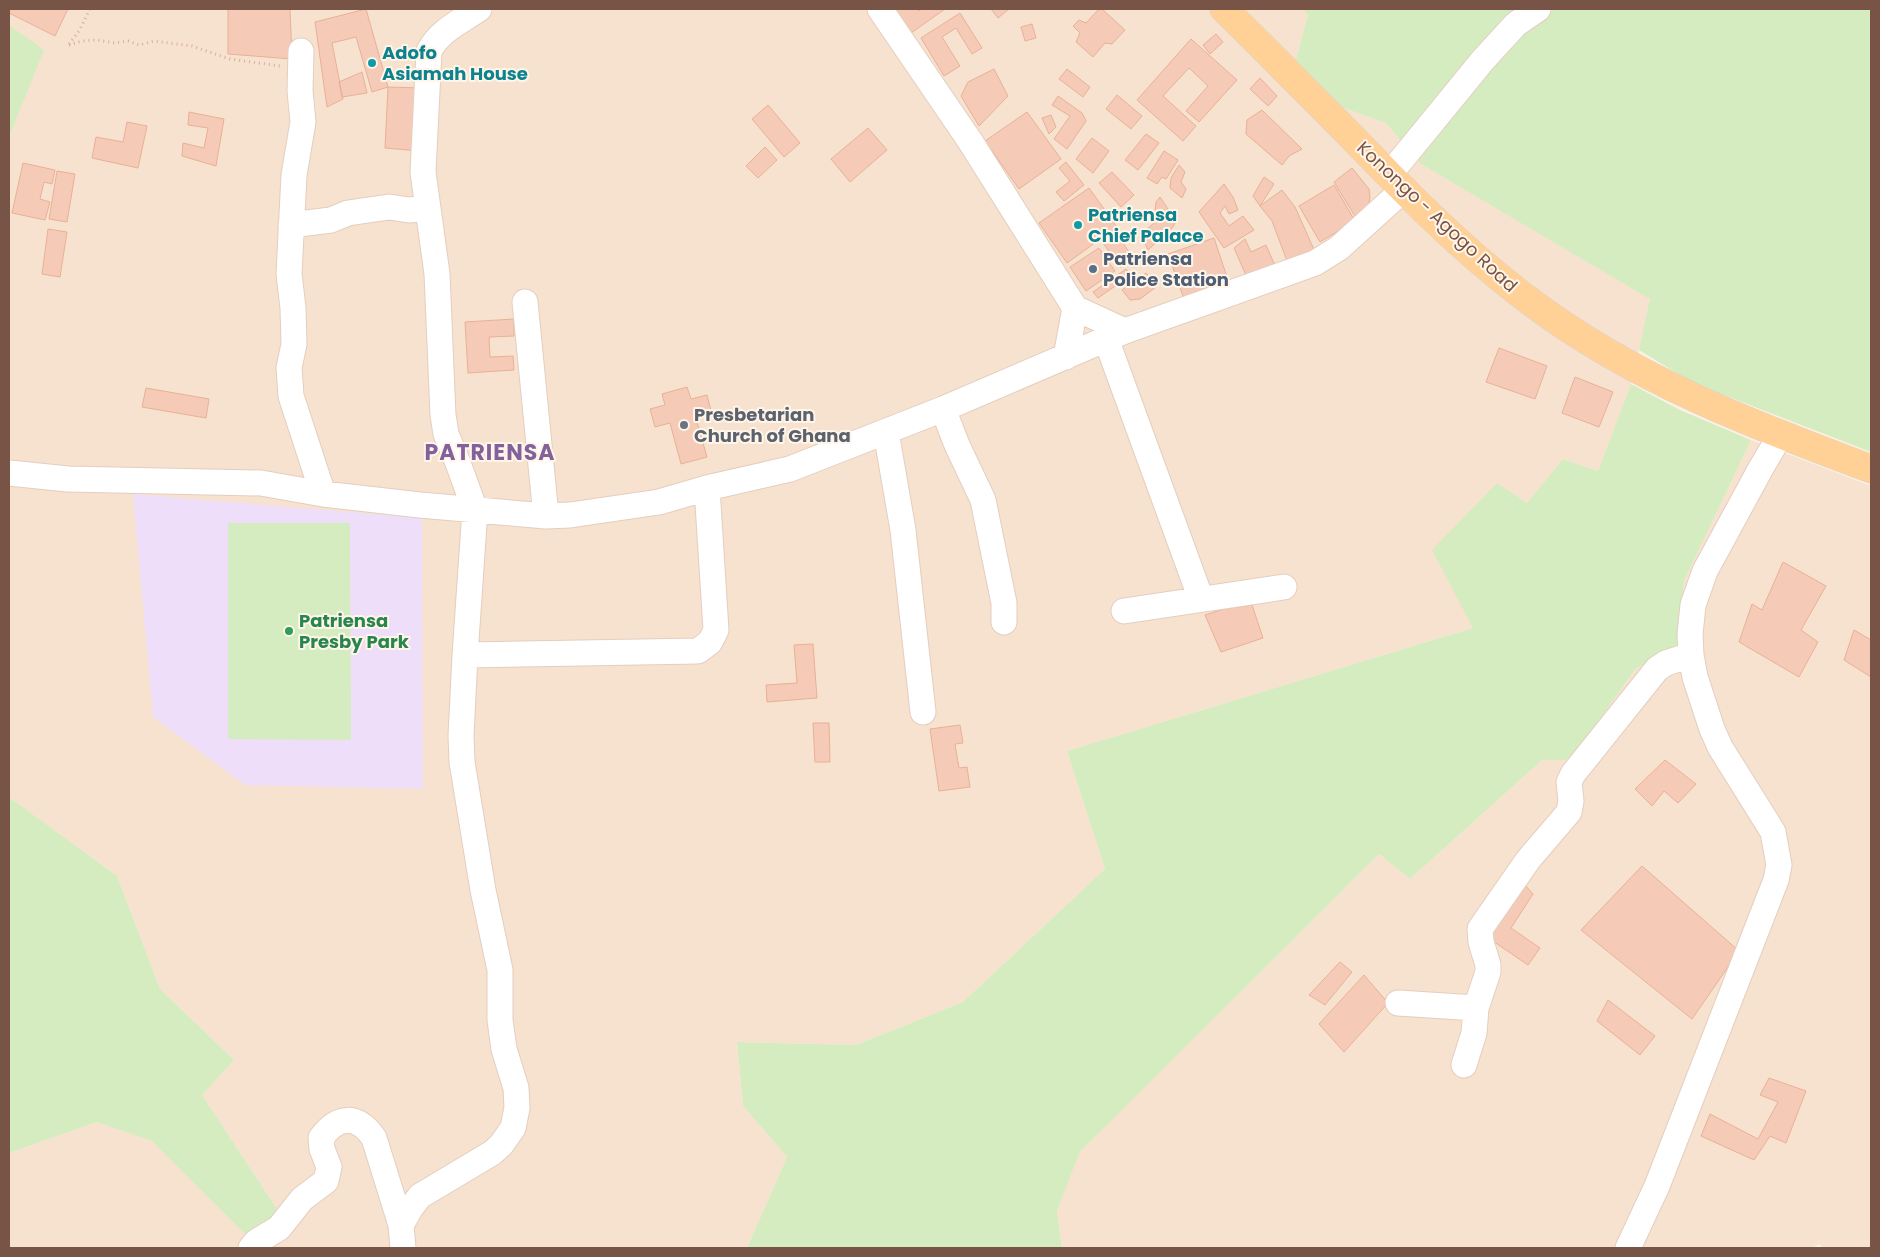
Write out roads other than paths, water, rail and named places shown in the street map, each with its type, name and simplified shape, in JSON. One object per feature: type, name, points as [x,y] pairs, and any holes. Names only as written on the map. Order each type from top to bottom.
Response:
[{"type":"main road","name":"Konongo - Agogo Road","points":[[1224,9],[1396,183],[1472,254],[1531,302],[1606,353],[1687,396],[1871,469]]},
{"type":"street","points":[[402,1237],[420,1196],[492,1153],[501,1145],[513,1128],[517,1108],[516,1088],[504,1049],[500,1020],[500,970],[483,890],[462,762],[461,736],[465,655],[475,510],[446,434],[443,415],[437,274],[423,172],[429,51],[434,41],[444,30],[479,9]]},
{"type":"street","points":[[880,9],[970,141],[1076,308],[1116,335],[1201,599]]},
{"type":"street","points":[[9,472],[68,479],[261,483],[323,494],[546,516],[570,515],[659,502],[707,488],[790,469],[942,409],[1116,335],[1315,263],[1339,248],[1396,183],[1483,60],[1516,24],[1538,9]]},
{"type":"street","points":[[301,60],[300,91],[303,122],[294,175],[291,225],[289,274],[293,308],[294,344],[289,368],[291,396],[323,494]]},
{"type":"street","points":[[291,225],[330,220],[348,213],[389,207],[409,210],[428,208]]},
{"type":"street","points":[[525,302],[546,516]]},
{"type":"street","points":[[1066,357],[1076,308]]},
{"type":"street","points":[[942,409],[983,500],[1004,603],[1004,622]]},
{"type":"street","points":[[886,432],[902,530],[923,712]]},
{"type":"street","points":[[1628,1248],[1657,1186],[1776,880],[1779,865],[1773,832],[1720,747],[1712,729],[1699,692],[1691,655],[1690,634],[1694,605],[1705,571],[1781,434]]},
{"type":"street","points":[[465,655],[698,651],[710,642],[716,630],[707,488]]},
{"type":"street","points":[[1124,611],[1284,587]]},
{"type":"street","points":[[1464,1065],[1474,1033],[1476,1008],[1488,972],[1480,929],[1528,860],[1569,812],[1571,801],[1568,782],[1570,778],[1657,669],[1666,663],[1691,655]]},
{"type":"street","points":[[1398,1003],[1476,1008]]},
{"type":"street","points":[[251,1248],[256,1242],[280,1228],[302,1199],[326,1181],[329,1167],[322,1149],[321,1138],[328,1128],[338,1122],[349,1120],[360,1123],[368,1128],[374,1138],[402,1237]]},
{"type":"place","name":"Adofo Asiamah House","points":[[372,63]]},
{"type":"place","name":"Patriensa Chief Palace","points":[[1078,225]]},
{"type":"place","name":"Patriensa Police Station","points":[[1093,269]]},
{"type":"place","name":"Presbetarian Church of Ghana","points":[[684,425]]},
{"type":"place","name":"Patriensa Presby Park","points":[[289,631]]},
{"type":"district","name":"PATRIENSA","points":[[490,452]]}]
